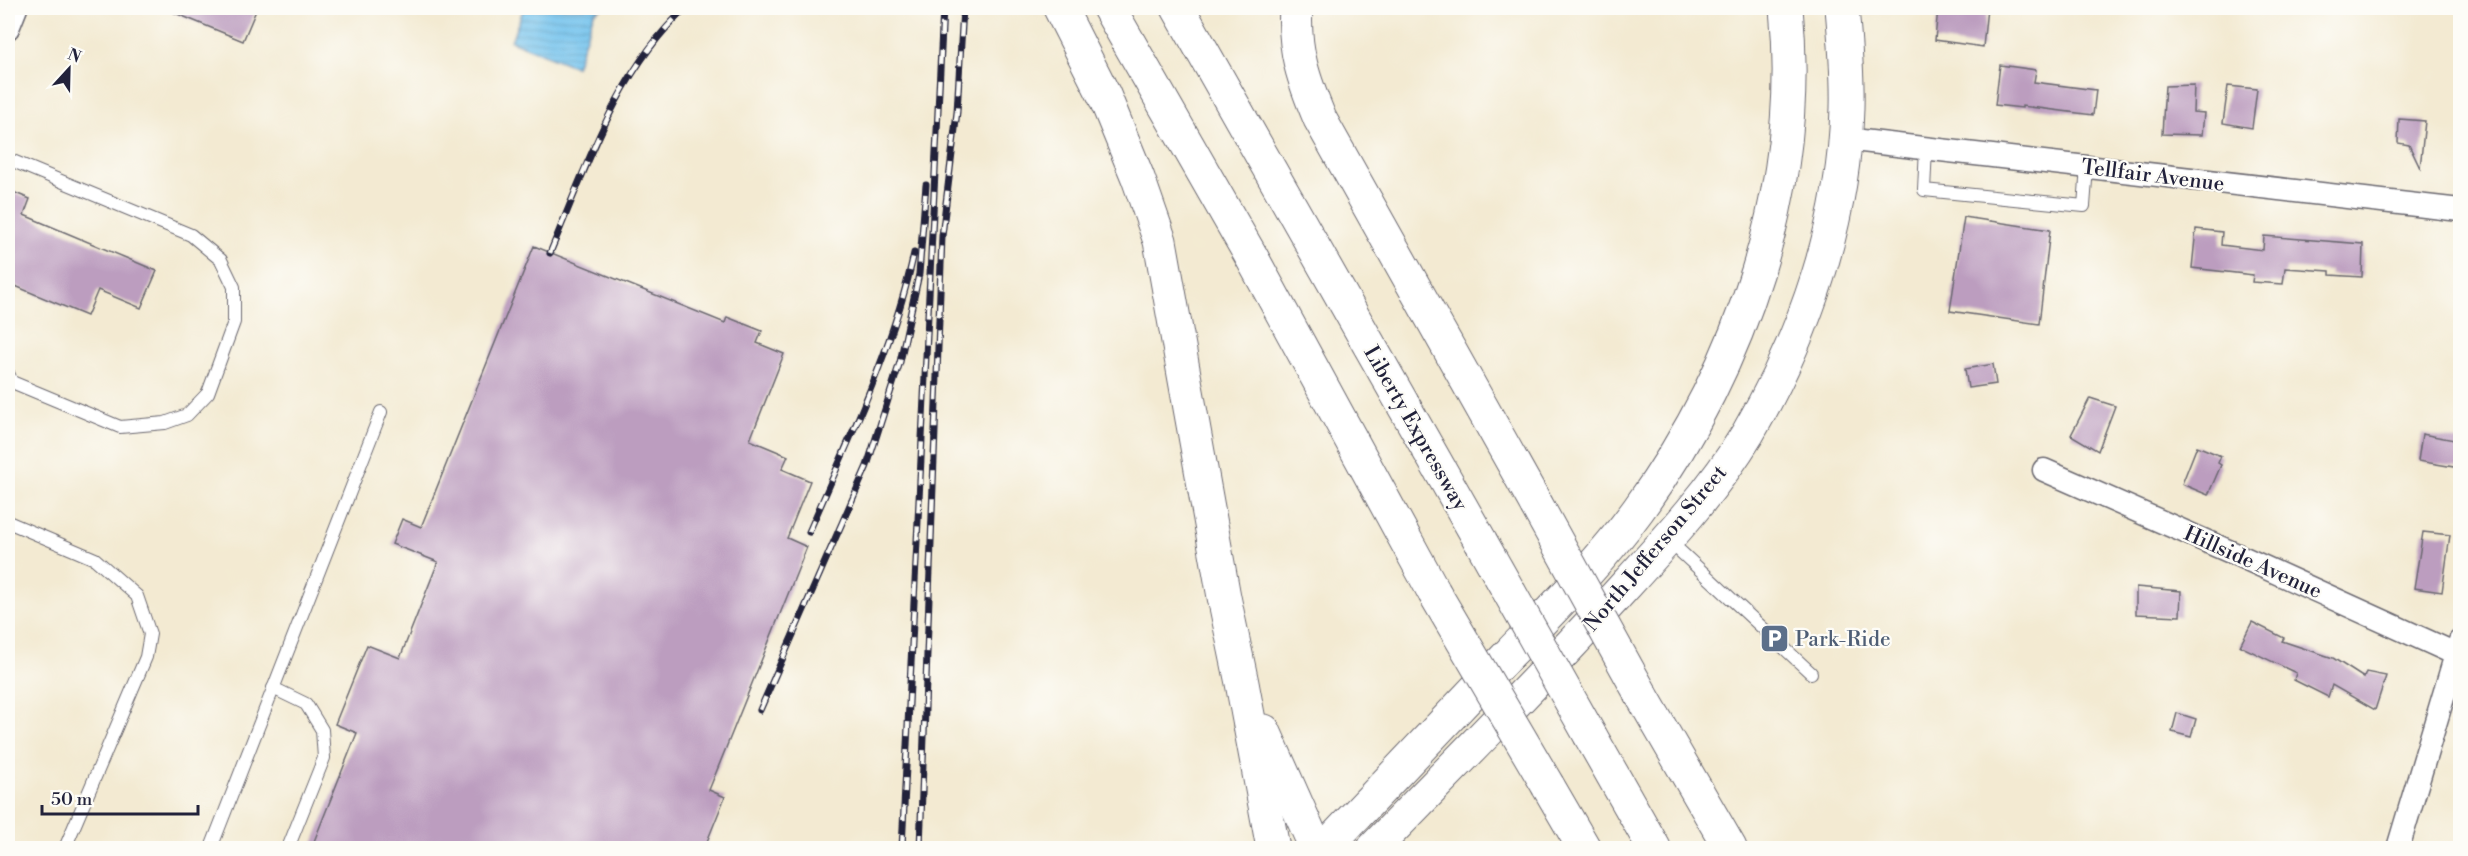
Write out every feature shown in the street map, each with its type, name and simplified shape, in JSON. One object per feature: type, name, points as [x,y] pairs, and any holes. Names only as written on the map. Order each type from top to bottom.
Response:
[{"type":"main road","points":[[1060,8],[1104,95],[1138,178],[1160,241],[1224,597],[1273,849]]},
{"type":"main road","points":[[1109,8],[1257,267],[1434,592],[1584,849]]},
{"type":"main road","name":"Liberty Expressway","points":[[1178,8],[1654,849]]},
{"type":"main road","points":[[1296,8],[1295,23],[1301,73],[1320,119],[1642,696],[1730,849]]},
{"type":"main road","name":"North Jefferson Street","points":[[1325,849],[1586,573],[1637,511],[1690,426],[1732,339],[1749,297],[1773,218],[1782,168],[1788,106],[1790,60],[1786,8]]},
{"type":"main road","name":"North Jefferson Street","points":[[1383,844],[1578,638],[1667,539],[1707,491],[1747,433],[1802,323],[1817,278],[1832,220],[1845,139],[1848,80],[1842,8]]},
{"type":"main road","points":[[1242,683],[1316,849]]},
{"type":"street","points":[[8,28],[16,8]]},
{"type":"street","name":"Tellfair Avenue","points":[[1845,139],[2460,210]]},
{"type":"street","name":"Hillside Avenue","points":[[2044,470],[2459,650]]},
{"type":"street","points":[[2398,849],[2459,650]]},
{"type":"lane","points":[[1926,148],[1924,190],[2084,206],[2086,167]]},
{"type":"lane","points":[[8,159],[191,235],[220,260],[234,287],[234,322],[208,393],[187,415],[165,423],[120,427],[12,382],[8,373]]},
{"type":"lane","points":[[211,849],[381,412]]},
{"type":"lane","points":[[8,522],[95,559],[137,596],[150,634],[146,657],[66,849]]},
{"type":"lane","points":[[1667,539],[1811,673]]},
{"type":"lane","points":[[273,688],[306,704],[322,730],[324,758],[288,849]]},
{"type":"water","points":[[524,8],[602,8],[594,13],[576,67],[511,41]]},
{"type":"building","points":[[163,8],[257,8],[243,41]]},
{"type":"building","points":[[1938,8],[1987,8],[1983,47],[1935,40]]},
{"type":"building","points":[[2000,65],[2036,70],[2034,82],[2096,90],[2093,115],[1995,105]]},
{"type":"building","points":[[2194,85],[2193,112],[2204,113],[2202,135],[2162,134],[2165,86]]},
{"type":"building","points":[[2228,86],[2257,89],[2252,128],[2223,123]]},
{"type":"building","points":[[2399,119],[2425,121],[2420,168],[2409,145],[2398,143]]},
{"type":"building","points":[[8,190],[30,199],[24,215],[157,271],[141,308],[98,290],[87,316],[8,283]]},
{"type":"building","points":[[1964,217],[2050,230],[2039,324],[1950,311]]},
{"type":"building","points":[[2196,229],[2222,232],[2221,245],[2263,250],[2264,236],[2363,244],[2362,277],[2330,275],[2330,271],[2285,268],[2283,284],[2252,282],[2253,275],[2192,268]]},
{"type":"building","points":[[534,246],[725,323],[727,317],[762,331],[757,343],[784,354],[750,440],[788,456],[782,469],[810,481],[787,538],[807,547],[709,790],[725,797],[704,849],[311,849],[357,733],[335,724],[367,645],[400,658],[438,562],[392,544],[402,519],[421,527]]},
{"type":"building","points":[[1993,364],[1996,384],[1968,388],[1965,369]]},
{"type":"building","points":[[2090,398],[2115,406],[2098,451],[2071,435]]},
{"type":"building","points":[[2422,434],[2460,441],[2460,468],[2418,461]]},
{"type":"building","points":[[2197,446],[2221,456],[2218,463],[2221,465],[2208,495],[2182,484]]},
{"type":"building","points":[[2423,532],[2450,535],[2442,592],[2414,588]]},
{"type":"building","points":[[2136,587],[2181,591],[2180,616],[2136,614]]},
{"type":"building","points":[[2252,622],[2284,638],[2282,641],[2333,658],[2364,678],[2366,672],[2386,676],[2375,710],[2332,685],[2328,697],[2294,680],[2296,673],[2240,646]]},
{"type":"building","points":[[2177,713],[2196,719],[2191,737],[2172,732]]},
{"type":"railway","points":[[550,253],[590,155],[622,90],[662,33],[686,8]]},
{"type":"railway","points":[[902,848],[943,8]]},
{"type":"railway","points":[[920,848],[942,236],[957,112],[963,8]]},
{"type":"railway","points":[[760,710],[867,466],[900,362],[919,274],[926,185]]},
{"type":"railway","points":[[809,532],[854,430],[882,359],[914,253]]},
{"type":"place","name":"Park-Ride","points":[[1774,639]]}]
